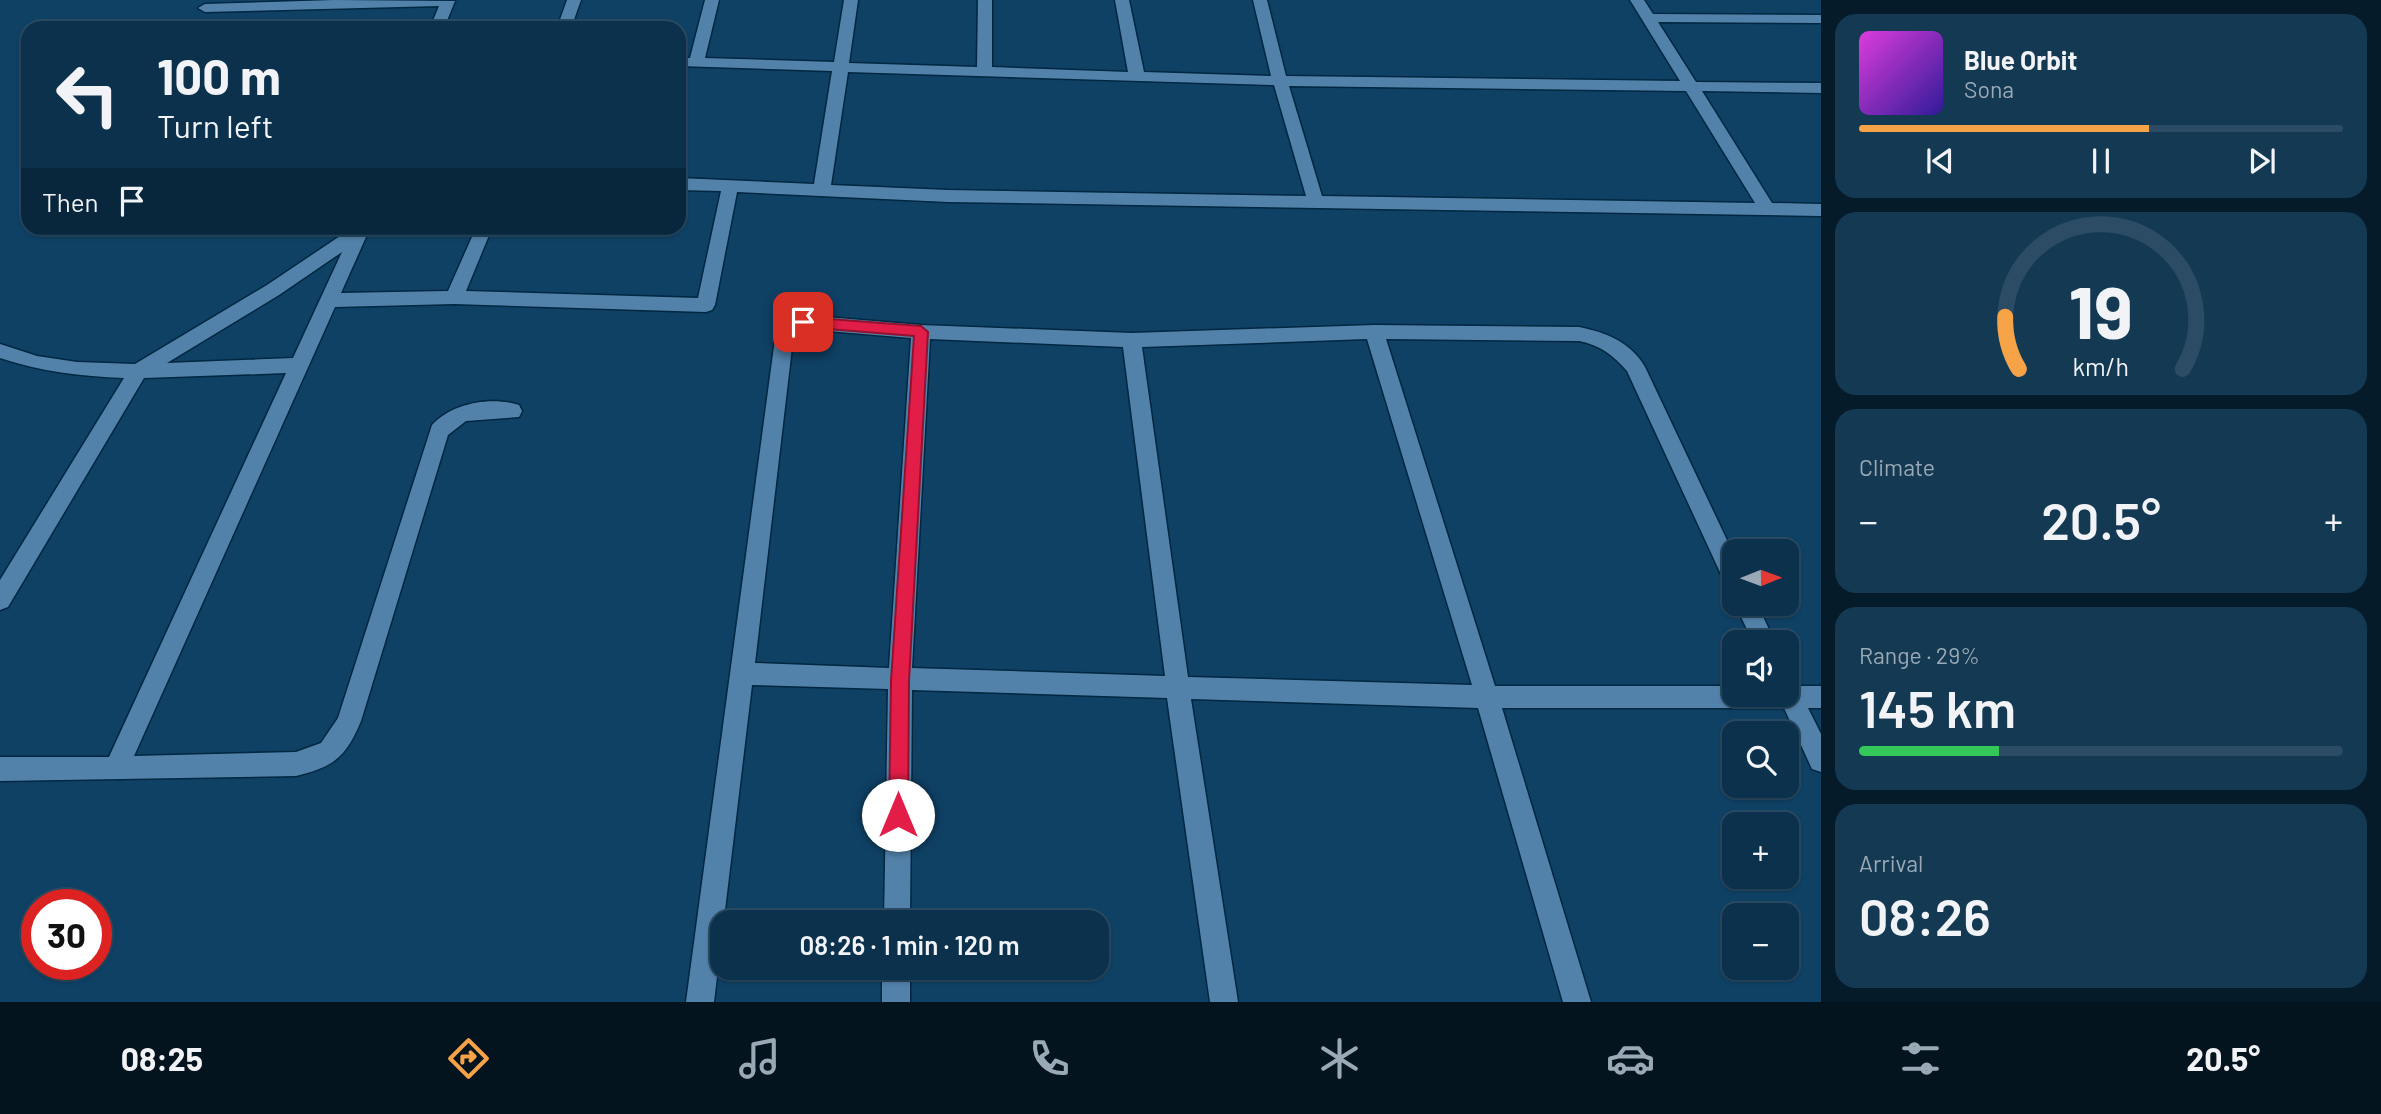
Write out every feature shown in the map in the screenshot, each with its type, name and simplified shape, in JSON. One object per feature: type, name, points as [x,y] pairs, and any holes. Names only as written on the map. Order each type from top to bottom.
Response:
[{"type":"street","points":[[205,8],[448,0],[440,21]]},
{"type":"street","points":[[567,21],[575,0]]},
{"type":"street","points":[[696,62],[712,0]]},
{"type":"street","points":[[822,189],[851,0]]},
{"type":"street","points":[[984,73],[985,0]]},
{"type":"street","points":[[1122,0],[1137,77]]},
{"type":"street","points":[[1259,0],[1316,203]]},
{"type":"street","points":[[1637,0],[1768,210]]},
{"type":"street","points":[[1649,18],[1821,19]]},
{"type":"street","points":[[686,62],[1280,81],[1821,89]]},
{"type":"street","points":[[686,184],[948,197],[1821,210]]},
{"type":"street","points":[[330,299],[454,297],[706,305],[730,186]]},
{"type":"street","points":[[0,600],[5,579],[138,372],[273,290],[351,235]]},
{"type":"street","points":[[116,769],[301,365],[357,235]]},
{"type":"street","points":[[454,297],[481,235]]},
{"type":"street","points":[[700,1002],[784,339],[794,324],[803,322],[921,332],[1132,340],[1374,332],[1579,334],[1602,338],[1620,349],[1635,367],[1722,552]]},
{"type":"street","points":[[897,910],[900,681],[921,332]]},
{"type":"street","points":[[1374,332],[1487,697],[1577,1002]]},
{"type":"street","points":[[1132,340],[1178,689],[1224,1002]]},
{"type":"street","points":[[0,351],[54,367],[138,372],[301,365]]},
{"type":"street","points":[[0,769],[296,764],[319,759],[337,747],[349,721],[439,431],[458,413],[512,411]]},
{"type":"street","points":[[743,674],[900,681],[1487,697],[1722,694]]},
{"type":"street","points":[[1799,694],[1821,697]]},
{"type":"street","points":[[1795,707],[1821,760]]},
{"type":"street","points":[[896,980],[896,1002]]},
{"type":"route","points":[[803,322],[921,332],[900,681],[898,815]]}]
